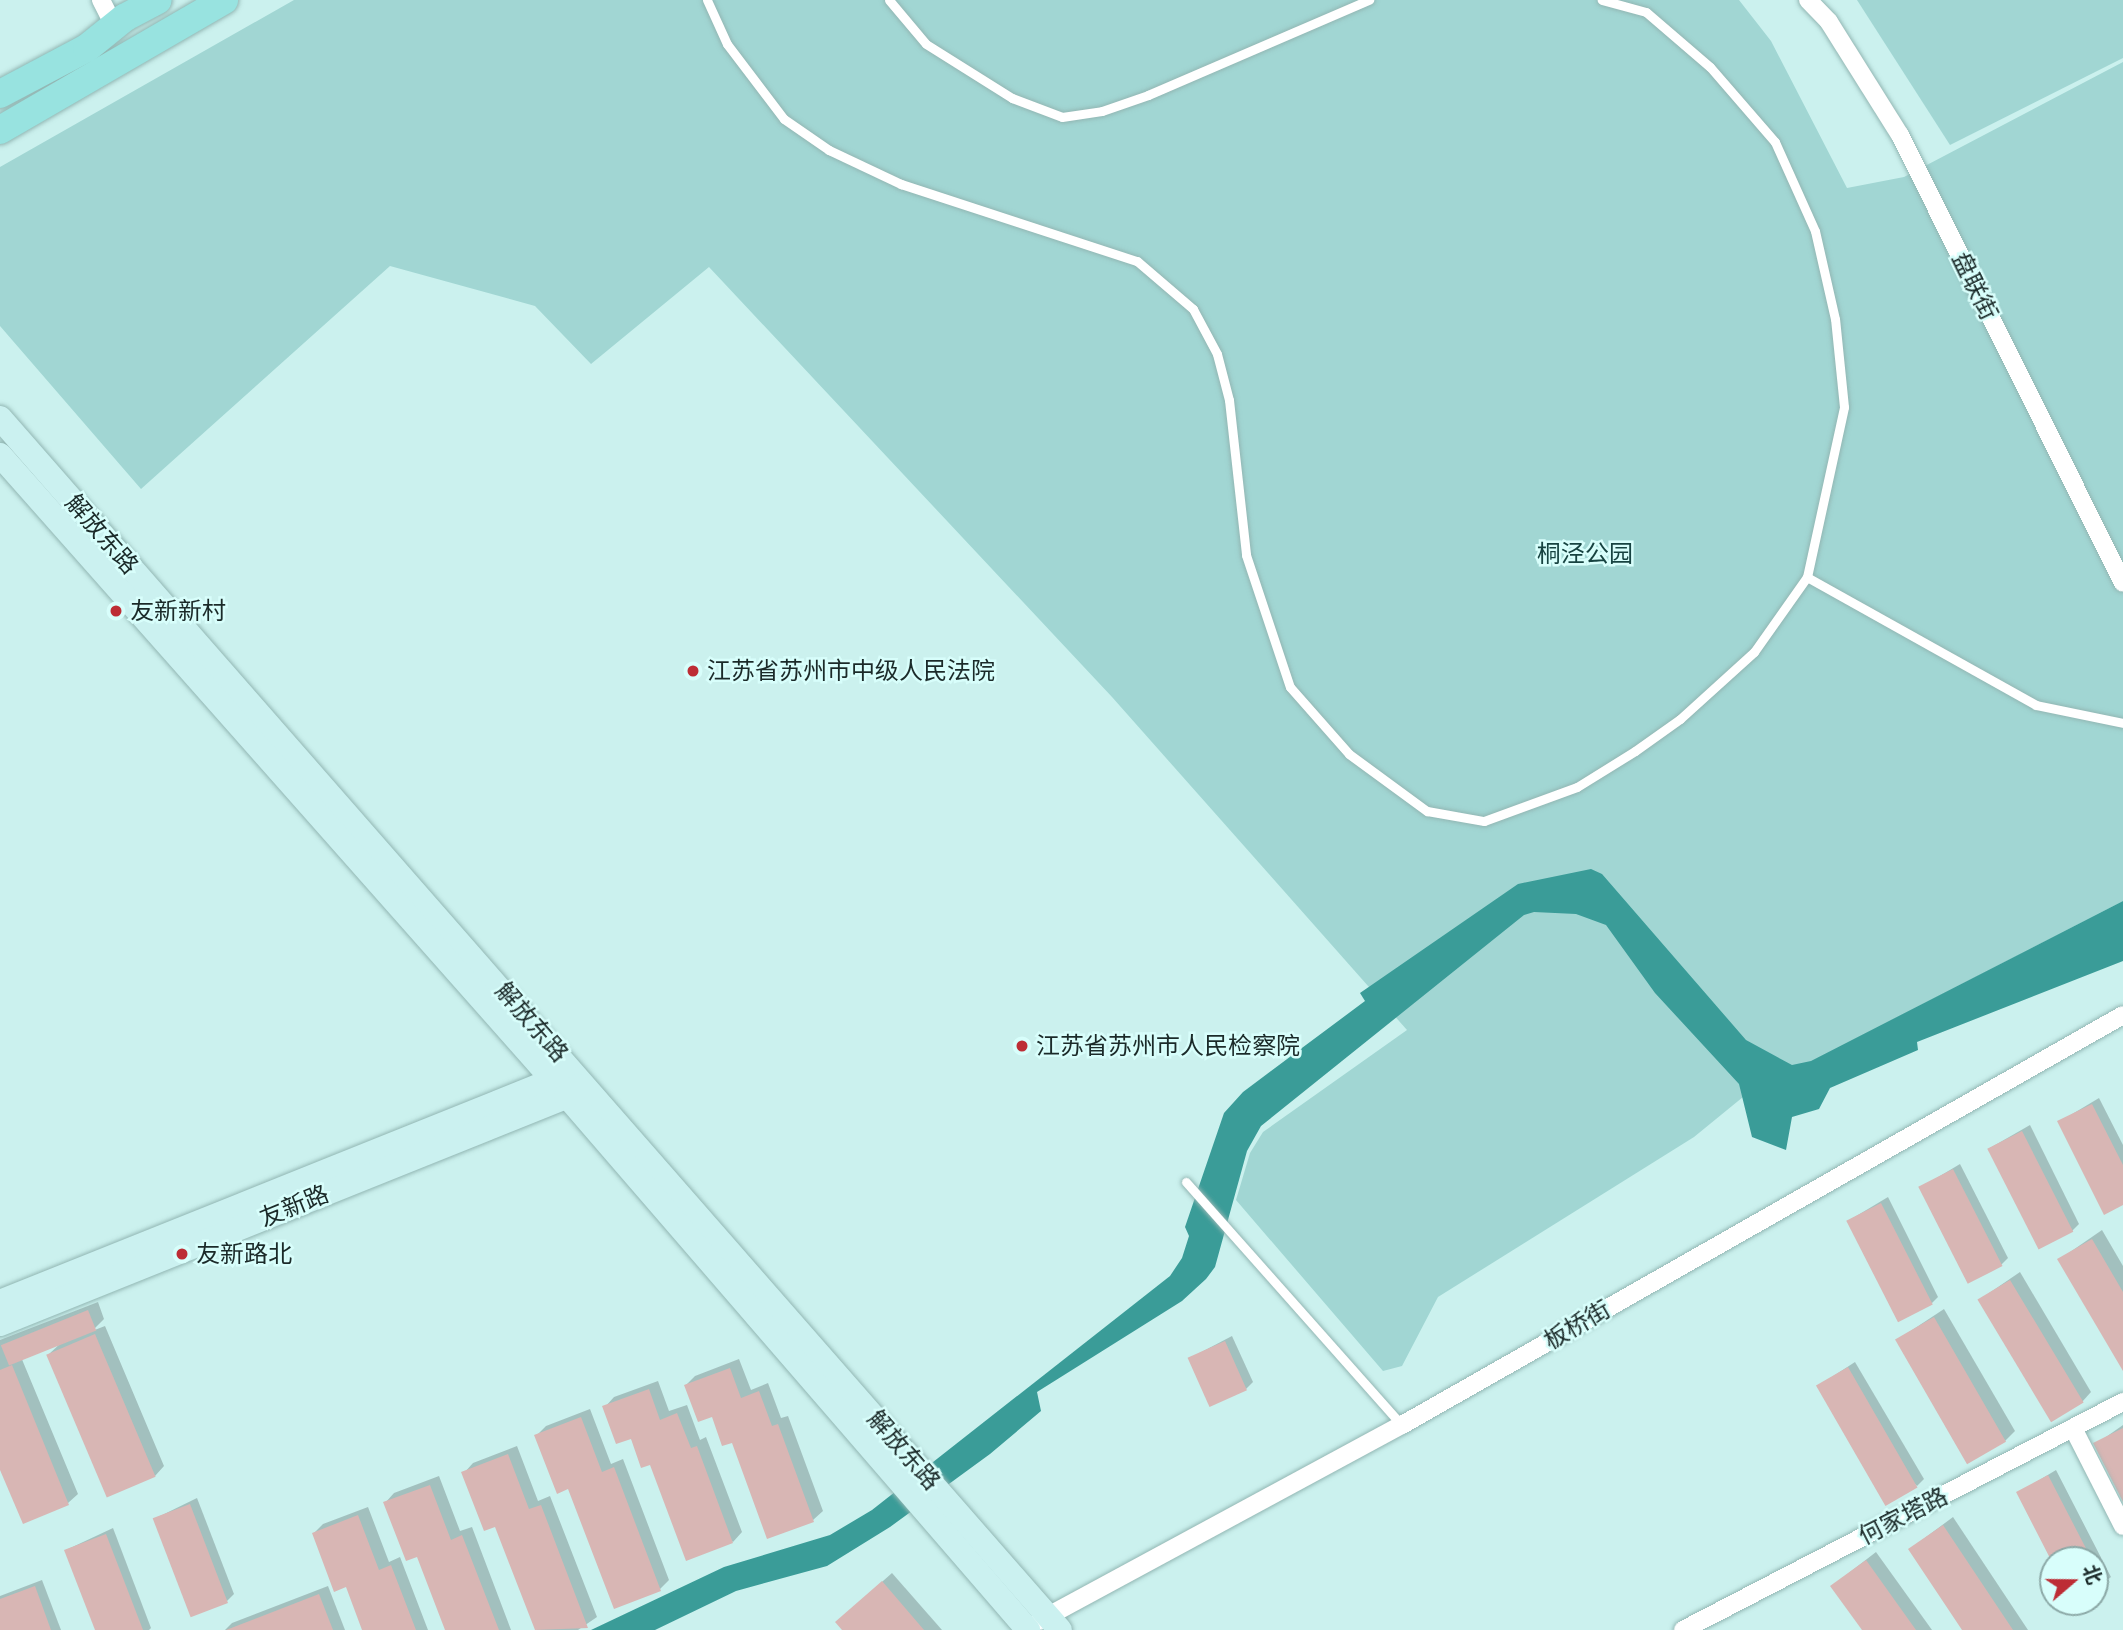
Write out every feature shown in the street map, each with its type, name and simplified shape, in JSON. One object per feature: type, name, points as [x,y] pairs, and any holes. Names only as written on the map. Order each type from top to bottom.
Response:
[{"type":"main road","points":[[0,94],[87,48],[114,26],[158,0]]},
{"type":"main road","points":[[0,130],[224,0]]},
{"type":"main road","name":"解放东路","points":[[0,418],[568,1081],[899,1482],[933,1502],[1041,1626]]},
{"type":"main road","name":"解放东路","points":[[0,455],[920,1468],[933,1502]]},
{"type":"main road","name":"友新路","points":[[0,1302],[568,1081]]},
{"type":"main road","name":"友新路","points":[[0,1324],[568,1081]]},
{"type":"street","points":[[101,0],[114,26]]},
{"type":"street","name":"盘联街","points":[[1808,0],[1829,22],[1900,135],[2123,583]]},
{"type":"street","name":"板桥街","points":[[1041,1626],[1402,1425],[2123,1015]]},
{"type":"street","name":"何家塔路","points":[[1684,1630],[2123,1402]]},
{"type":"street","points":[[2073,1428],[2123,1526]]},
{"type":"lane","points":[[707,0],[727,44],[784,118],[829,150],[901,184],[1137,261],[1193,309],[1217,354],[1226,388],[1246,555],[1290,687],[1349,754],[1427,811],[1484,821],[1577,787],[1680,719],[1754,652],[1807,577],[1844,407],[1835,319],[1815,231],[1775,142],[1710,67],[1646,12],[1602,0]]},
{"type":"lane","points":[[889,0],[926,44],[1012,99],[1062,117],[1102,111],[1148,95],[1368,0]]},
{"type":"lane","points":[[1807,577],[2036,705],[2123,723]]},
{"type":"lane","points":[[1186,1182],[1402,1425]]},
{"type":"green space","name":"桐泾公园","points":[[294,0],[1739,0],[1771,41],[1847,188],[1904,177],[2123,62],[2123,901],[1743,1097],[1694,1137],[1438,1297],[1402,1366],[1383,1371],[1236,1200],[1250,1153],[1263,1132],[1407,1030],[1112,697],[709,267],[591,364],[535,306],[390,266],[141,489],[0,326],[0,167]]},
{"type":"green space","points":[[1857,0],[2123,0],[2123,58],[1950,145]]},
{"type":"shaded area","points":[[1591,869],[1602,874],[1746,1040],[1792,1065],[1811,1061],[2123,901],[2123,961],[1917,1042],[1918,1050],[1830,1088],[1819,1109],[1792,1117],[1786,1150],[1752,1137],[1739,1084],[1655,993],[1606,925],[1576,914],[1534,912],[1524,915],[1261,1126],[1247,1151],[1215,1267],[1206,1279],[1182,1301],[1037,1392],[1041,1411],[990,1454],[890,1527],[827,1566],[736,1591],[655,1630],[591,1630],[724,1567],[830,1535],[872,1510],[1170,1276],[1182,1258],[1189,1236],[1185,1227],[1224,1113],[1243,1092],[1365,1001],[1360,993],[1518,884]]},
{"type":"building","points":[[2092,1104],[2123,1165],[2123,1205],[2104,1215],[2057,1121]]},
{"type":"building","points":[[2022,1131],[2073,1232],[2039,1249],[1987,1149]]},
{"type":"building","points":[[1953,1169],[2002,1266],[1968,1284],[1918,1187]]},
{"type":"building","points":[[1881,1203],[1933,1305],[1898,1322],[1846,1221]]},
{"type":"building","points":[[2092,1239],[2123,1292],[2123,1371],[2057,1259]]},
{"type":"building","points":[[2010,1280],[2084,1403],[2051,1422],[1977,1300]]},
{"type":"building","points":[[88,1310],[96,1330],[9,1366],[1,1345]]},
{"type":"building","points":[[1934,1317],[2006,1442],[1967,1464],[1895,1340]]},
{"type":"building","points":[[95,1334],[156,1477],[107,1497],[46,1355]]},
{"type":"building","points":[[1225,1341],[1247,1390],[1210,1407],[1188,1358]]},
{"type":"building","points":[[12,1365],[69,1505],[23,1524],[0,1470],[0,1370]]},
{"type":"building","points":[[1848,1367],[1918,1487],[1885,1506],[1816,1386]]},
{"type":"building","points":[[730,1368],[741,1398],[759,1391],[772,1426],[778,1424],[814,1522],[767,1539],[732,1443],[722,1446],[712,1417],[698,1422],[684,1385]]},
{"type":"building","points":[[649,1389],[660,1420],[677,1413],[691,1448],[697,1446],[733,1543],[686,1561],[650,1465],[641,1468],[631,1439],[616,1444],[602,1406]]},
{"type":"building","points":[[581,1417],[602,1472],[614,1467],[661,1591],[614,1609],[568,1489],[557,1494],[534,1435]]},
{"type":"building","points":[[2123,1428],[2123,1502],[2093,1443]]},
{"type":"building","points":[[508,1454],[529,1509],[541,1505],[588,1628],[535,1630],[495,1527],[484,1531],[461,1472]]},
{"type":"building","points":[[2048,1475],[2085,1546],[2044,1546],[2016,1492]]},
{"type":"building","points":[[430,1485],[451,1540],[462,1535],[499,1630],[445,1630],[417,1557],[406,1561],[383,1502]]},
{"type":"building","points":[[190,1504],[228,1603],[191,1617],[153,1518]]},
{"type":"building","points":[[358,1515],[379,1570],[391,1565],[416,1630],[362,1630],[346,1587],[334,1592],[312,1533]]},
{"type":"building","points":[[1943,1525],[2013,1630],[1962,1630],[1908,1549]]},
{"type":"building","points":[[106,1534],[143,1630],[95,1630],[64,1550]]},
{"type":"building","points":[[1866,1560],[1916,1630],[1862,1630],[1830,1586]]},
{"type":"building","points":[[882,1581],[924,1630],[842,1630],[835,1622]]},
{"type":"building","points":[[35,1586],[51,1630],[0,1630],[0,1599]]},
{"type":"building","points":[[319,1594],[333,1630],[226,1630]]},
{"type":"place","name":"友新新村","points":[[116,611]]},
{"type":"place","name":"江苏省苏州市中级人民法院","points":[[693,671]]},
{"type":"place","name":"江苏省苏州市人民检察院","points":[[1022,1046]]},
{"type":"place","name":"友新路北","points":[[182,1254]]}]
